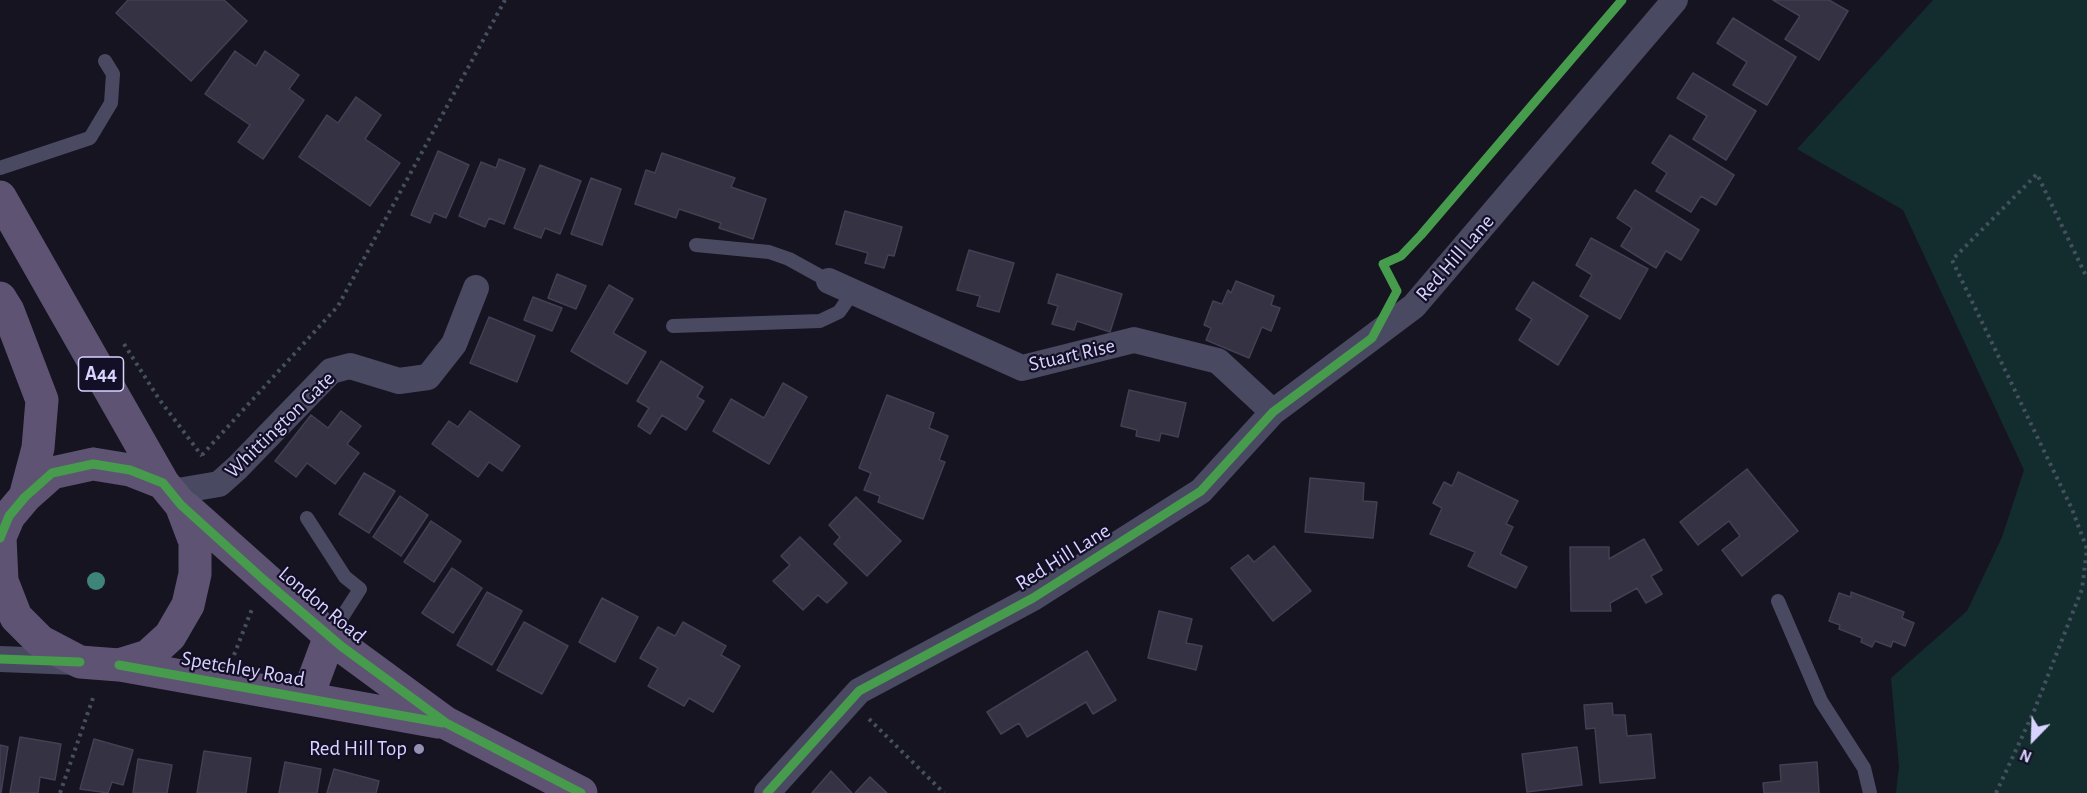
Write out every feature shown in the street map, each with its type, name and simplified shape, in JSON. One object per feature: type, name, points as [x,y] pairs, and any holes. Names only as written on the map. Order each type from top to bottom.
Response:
[{"type":"main road","name":"A44","points":[[0,197],[172,493],[195,542],[195,574],[188,605],[170,636],[148,656],[100,664],[39,641],[16,617],[2,581],[0,537],[9,516],[25,496],[52,473],[93,464],[130,470],[172,493]]},
{"type":"main road","name":"A44","points":[[3,308],[42,400],[38,448],[25,496]]},
{"type":"main road","name":"London Road","points":[[172,493],[264,580],[330,636],[446,723],[574,791]]},
{"type":"main road","points":[[307,698],[330,636]]},
{"type":"main road","name":"Spetchley Road","points":[[100,664],[361,708]]},
{"type":"main road","name":"London Road","points":[[361,708],[446,723]]},
{"type":"street","name":"Red Hill Lane","points":[[767,793],[859,691],[1033,598],[1201,491],[1273,412],[1414,306],[1675,0]]},
{"type":"street","name":"Stuart Rise","points":[[829,281],[1022,368],[1134,340],[1218,361],[1273,412]]},
{"type":"street","name":"Whittington Gate","points":[[172,493],[219,483],[237,468],[331,371],[350,366],[399,381],[429,377],[454,344],[476,288]]},
{"type":"street","name":"Spetchley Road","points":[[0,659],[100,664]]},
{"type":"lane","points":[[0,168],[90,138],[111,103],[113,74],[105,61]]},
{"type":"lane","points":[[696,244],[769,252],[789,259],[829,281]]},
{"type":"lane","points":[[673,326],[820,321],[839,312],[853,292]]},
{"type":"lane","points":[[307,518],[345,577],[360,589],[330,636]]},
{"type":"lane","points":[[1779,601],[1821,701],[1864,768],[1870,793]]},
{"type":"path","points":[[202,455],[338,306],[505,0]]},
{"type":"path","points":[[1996,793],[2034,711],[2082,589],[2087,548],[2072,509],[1952,260],[2037,174],[2087,278]]},
{"type":"path","points":[[122,342],[159,399],[202,455],[219,483]]},
{"type":"path","points":[[222,683],[264,580]]},
{"type":"path","points":[[60,793],[100,664]]},
{"type":"path","points":[[859,691],[865,715],[944,793]]},
{"type":"green space","points":[[1933,0],[2087,0],[2087,793],[1896,793],[1899,767],[1891,678],[1967,611],[2002,537],[2024,470],[1903,210],[1797,149]]},
{"type":"building","points":[[128,0],[224,0],[247,21],[191,81],[116,13]]},
{"type":"building","points":[[1773,0],[1829,0],[1848,11],[1819,60],[1785,39],[1800,16]]},
{"type":"building","points":[[1733,18],[1796,57],[1767,105],[1733,85],[1747,62],[1717,43]]},
{"type":"building","points":[[235,51],[256,66],[265,51],[299,75],[289,89],[304,100],[263,159],[238,142],[250,125],[205,94]]},
{"type":"building","points":[[1693,73],[1756,111],[1726,160],[1693,139],[1707,116],[1677,98]]},
{"type":"building","points":[[356,97],[381,115],[365,139],[400,163],[370,206],[299,157],[327,115],[338,123]]},
{"type":"building","points":[[1670,135],[1734,175],[1716,205],[1701,196],[1691,212],[1656,191],[1667,173],[1652,163]]},
{"type":"building","points":[[438,151],[469,165],[446,218],[434,213],[430,223],[411,215]]},
{"type":"building","points":[[662,153],[735,178],[731,187],[766,199],[753,239],[719,228],[721,223],[679,209],[676,218],[635,204],[646,170],[655,173]]},
{"type":"building","points":[[499,159],[525,169],[504,224],[489,218],[485,227],[459,216],[481,162],[496,168]]},
{"type":"building","points":[[540,165],[581,181],[560,234],[545,228],[541,238],[514,228]]},
{"type":"building","points":[[591,178],[621,189],[602,245],[571,234]]},
{"type":"building","points":[[1635,190],[1699,230],[1681,260],[1666,251],[1656,268],[1621,246],[1632,228],[1617,218]]},
{"type":"building","points":[[845,211],[902,227],[894,256],[888,255],[884,268],[865,263],[868,253],[836,244]]},
{"type":"building","points":[[1591,238],[1648,269],[1620,319],[1580,296],[1592,275],[1576,265]]},
{"type":"building","points":[[969,250],[1014,263],[999,312],[977,306],[980,296],[957,290]]},
{"type":"building","points":[[557,274],[586,286],[576,309],[548,298]]},
{"type":"building","points":[[1057,274],[1122,294],[1110,332],[1077,321],[1074,330],[1052,324],[1058,306],[1048,303]]},
{"type":"building","points":[[1236,281],[1274,296],[1271,305],[1280,308],[1271,331],[1262,327],[1249,358],[1206,340],[1211,328],[1204,325],[1213,301],[1222,304],[1228,290],[1231,293]]},
{"type":"building","points":[[1533,282],[1588,316],[1558,365],[1519,340],[1532,319],[1516,309]]},
{"type":"building","points":[[609,285],[633,299],[613,333],[646,352],[627,384],[571,351]]},
{"type":"building","points":[[533,297],[562,308],[552,331],[524,320]]},
{"type":"building","points":[[489,317],[535,336],[517,382],[470,363]]},
{"type":"building","points":[[661,361],[703,387],[697,397],[704,401],[686,430],[662,415],[650,434],[638,426],[649,408],[637,401]]},
{"type":"building","points":[[783,383],[807,397],[769,464],[713,431],[731,399],[764,418]]},
{"type":"building","points":[[1129,390],[1186,403],[1178,437],[1161,433],[1159,441],[1136,436],[1137,430],[1121,426]]},
{"type":"building","points":[[887,395],[934,413],[929,428],[948,436],[939,460],[945,462],[923,519],[878,502],[880,496],[864,490],[871,473],[859,468]]},
{"type":"building","points":[[341,411],[361,426],[347,444],[359,453],[335,484],[307,463],[296,477],[275,461],[311,415],[328,428]]},
{"type":"building","points":[[470,411],[520,446],[502,471],[489,462],[478,477],[432,444],[449,421],[458,427]]},
{"type":"building","points":[[1747,469],[1798,531],[1742,576],[1722,550],[1740,536],[1729,521],[1698,545],[1680,522]]},
{"type":"building","points":[[1458,472],[1518,501],[1506,524],[1513,527],[1500,554],[1527,567],[1516,588],[1468,566],[1475,552],[1430,534],[1442,508],[1433,503],[1444,482],[1452,486]]},
{"type":"building","points":[[364,473],[395,491],[369,533],[339,514]]},
{"type":"building","points":[[1310,478],[1364,483],[1363,501],[1377,502],[1373,538],[1305,532]]},
{"type":"building","points":[[400,496],[428,515],[401,556],[373,537]]},
{"type":"building","points":[[856,497],[901,541],[867,576],[834,544],[840,537],[829,525]]},
{"type":"building","points":[[431,521],[461,541],[434,582],[404,562]]},
{"type":"building","points":[[800,537],[847,583],[827,603],[818,595],[803,610],[773,581],[790,565],[781,556]]},
{"type":"building","points":[[1644,539],[1662,570],[1651,576],[1662,594],[1646,603],[1637,588],[1610,603],[1611,611],[1571,611],[1570,547],[1609,547],[1609,559]]},
{"type":"building","points":[[1274,546],[1311,591],[1273,621],[1231,568],[1248,555],[1254,562]]},
{"type":"building","points":[[452,568],[482,588],[453,633],[422,613]]},
{"type":"building","points":[[487,592],[522,611],[492,665],[457,645]]},
{"type":"building","points":[[1851,592],[1904,612],[1902,618],[1914,623],[1905,646],[1893,641],[1891,647],[1875,641],[1872,647],[1861,642],[1862,638],[1839,629],[1840,625],[1829,621],[1839,593],[1851,597]]},
{"type":"building","points":[[602,598],[638,617],[615,662],[579,642]]},
{"type":"building","points":[[1159,611],[1192,619],[1186,643],[1202,646],[1196,670],[1148,658]]},
{"type":"building","points":[[524,622],[568,646],[542,694],[497,670]]},
{"type":"building","points":[[683,622],[726,646],[721,655],[740,666],[713,712],[689,698],[684,706],[648,686],[658,668],[640,658],[658,627],[675,636]]},
{"type":"building","points":[[1087,651],[1116,700],[1093,714],[1086,702],[1027,737],[1019,723],[1001,734],[987,712]]},
{"type":"building","points":[[1612,703],[1613,715],[1625,715],[1627,736],[1651,734],[1655,778],[1600,783],[1595,728],[1586,729],[1584,705]]},
{"type":"building","points":[[20,737],[61,744],[55,780],[40,777],[38,793],[10,793]]},
{"type":"building","points":[[94,739],[133,750],[123,785],[112,782],[108,793],[80,789]]},
{"type":"building","points":[[0,745],[8,747],[1,793],[0,793]]},
{"type":"building","points":[[1577,747],[1582,785],[1527,792],[1522,754]]},
{"type":"building","points":[[204,751],[251,758],[246,793],[197,793]]},
{"type":"building","points":[[138,759],[172,765],[167,793],[133,793]]},
{"type":"building","points":[[285,762],[321,769],[317,793],[279,793]]},
{"type":"building","points":[[1817,762],[1819,793],[1764,793],[1763,783],[1781,781],[1780,765]]},
{"type":"building","points":[[334,769],[379,781],[376,793],[327,793]]},
{"type":"building","points":[[831,771],[852,793],[812,793]]},
{"type":"building","points":[[870,777],[887,793],[855,793]]},
{"type":"cycle path","points":[[767,793],[859,691],[1033,598],[1201,491],[1273,412],[1372,338],[1397,291],[1383,264],[1401,256],[1421,235],[1622,0]]},
{"type":"cycle path","points":[[0,538],[9,516],[25,497],[52,473],[93,464],[130,470],[163,483],[181,505],[341,646],[446,723],[581,793]]},
{"type":"cycle path","points":[[0,659],[80,662]]},
{"type":"cycle path","points":[[119,665],[443,723]]},
{"type":"place","name":"Red Hill Top","points":[[419,749]]}]
